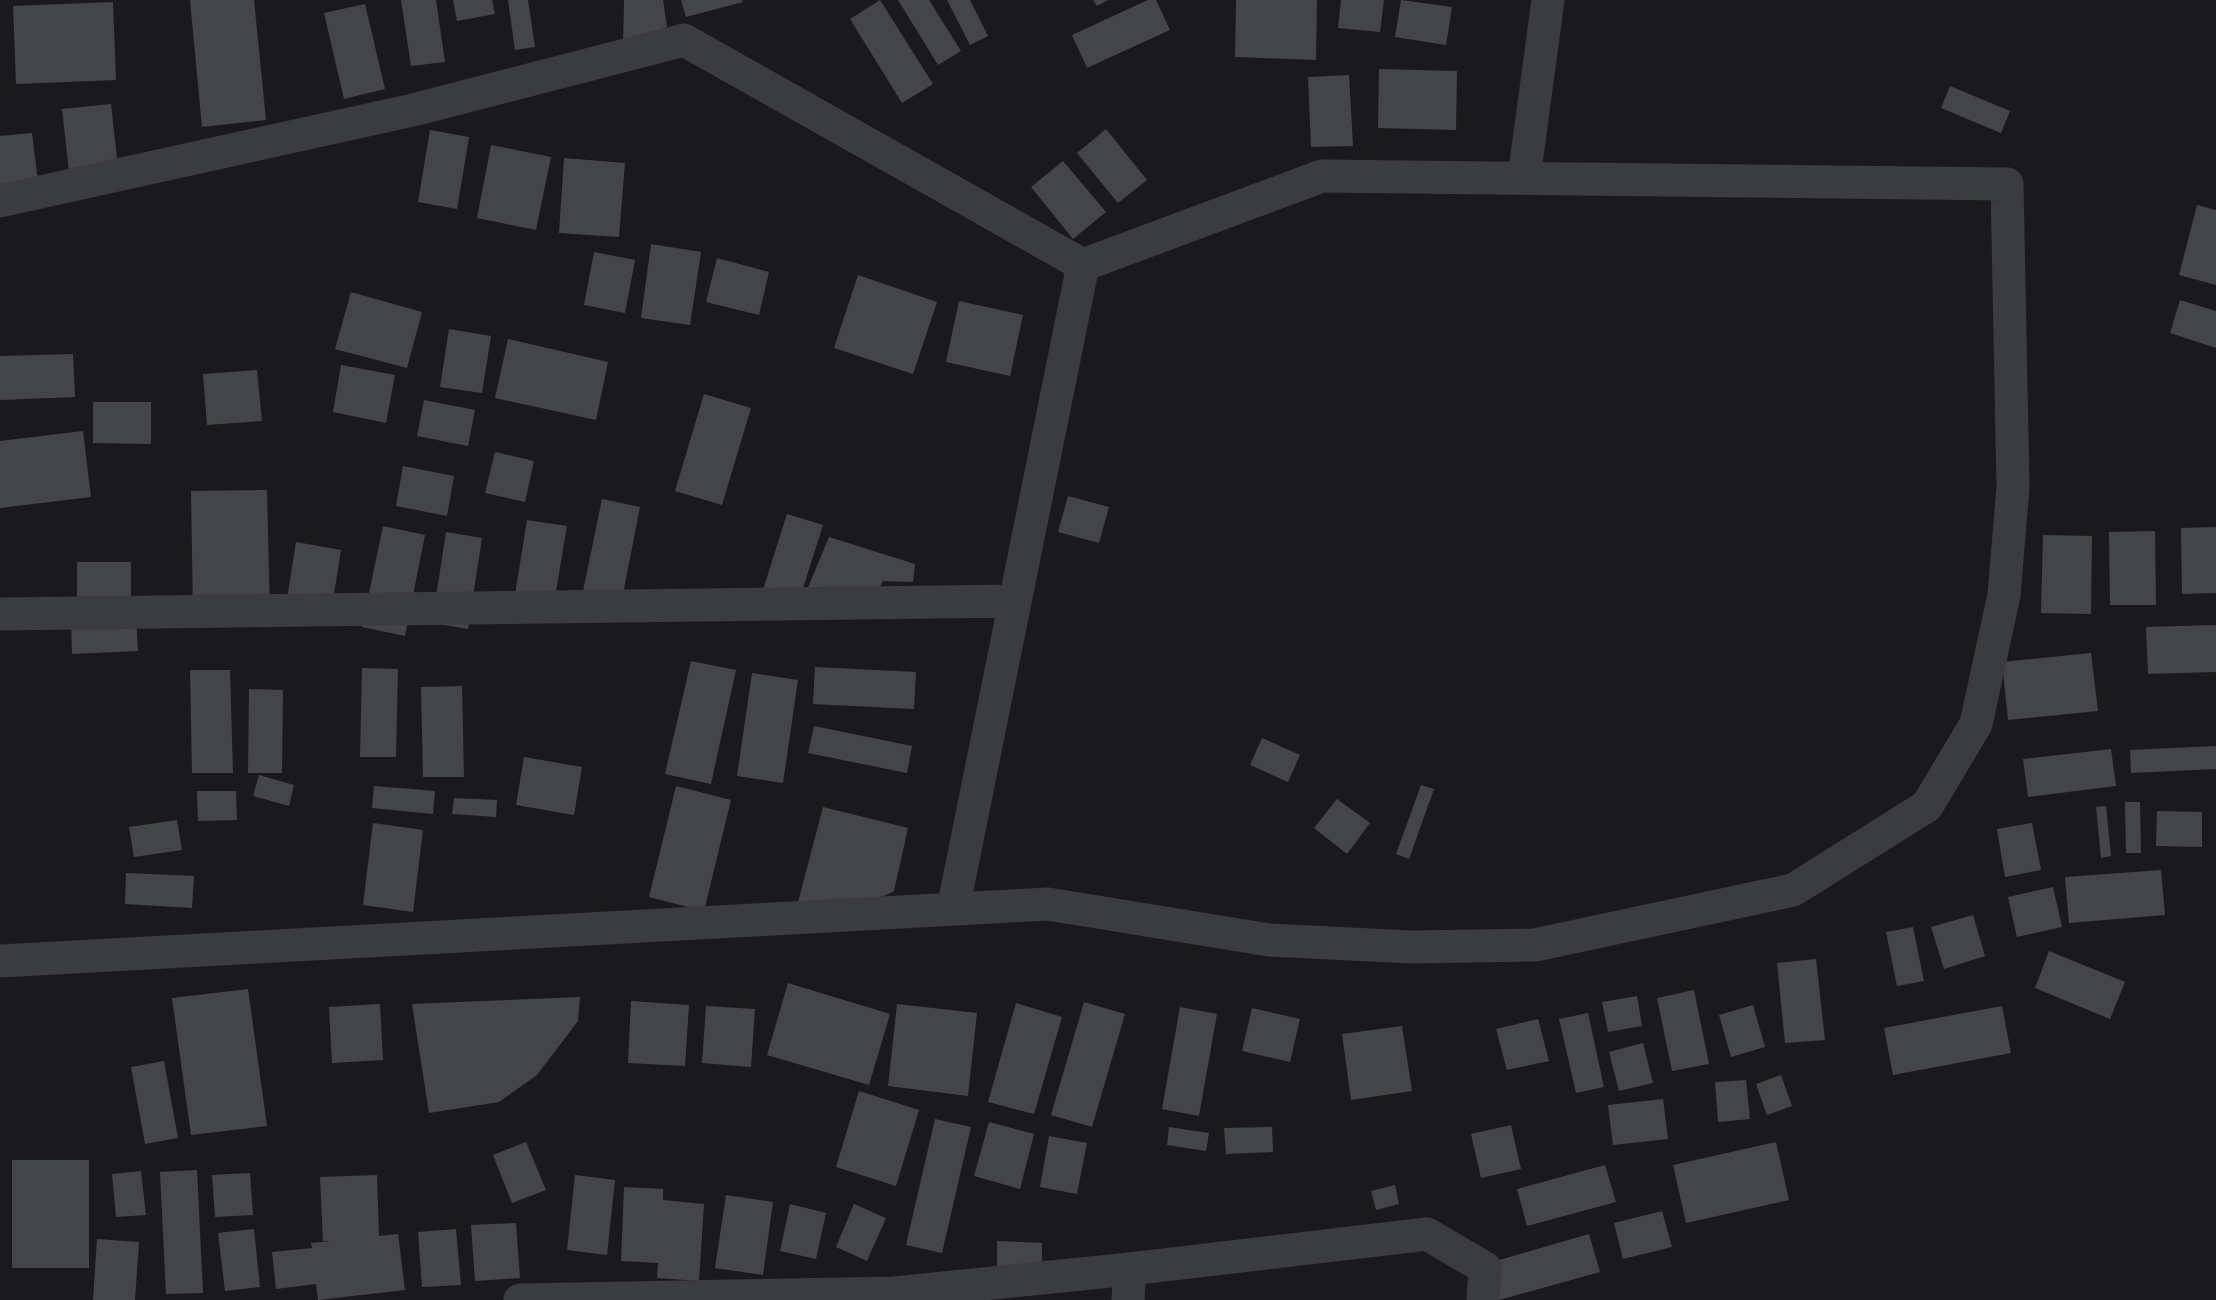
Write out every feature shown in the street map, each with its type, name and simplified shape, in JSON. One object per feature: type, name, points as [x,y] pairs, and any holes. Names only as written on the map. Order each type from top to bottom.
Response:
[{"type":"street","points":[[1524,178],[1548,0]]},
{"type":"street","points":[[0,201],[414,110],[684,40],[1083,265],[1322,176],[2007,184],[2013,487],[2004,596],[1976,724],[1927,806],[1793,890],[1535,945],[1411,947],[1269,940],[1047,904],[0,961]]},
{"type":"street","points":[[953,909],[1083,265]]},
{"type":"street","points":[[0,614],[1015,601]]},
{"type":"street","points":[[520,1300],[895,1297],[1129,1285],[1427,1234],[1485,1268],[1483,1300]]},
{"type":"building","points":[[190,0],[254,0],[266,120],[202,127]]},
{"type":"building","points":[[401,0],[436,0],[445,62],[411,66]]},
{"type":"building","points":[[453,0],[492,0],[495,14],[457,21]]},
{"type":"building","points":[[508,0],[528,0],[535,47],[515,50]]},
{"type":"building","points":[[624,0],[663,0],[667,27],[623,45]]},
{"type":"building","points":[[681,0],[742,0],[743,2],[686,17]]},
{"type":"building","points":[[880,0],[933,84],[902,103],[850,19]]},
{"type":"building","points":[[898,0],[929,0],[961,51],[938,65]]},
{"type":"building","points":[[947,0],[970,0],[988,36],[970,45]]},
{"type":"building","points":[[1093,0],[1108,0],[1097,6]]},
{"type":"building","points":[[1148,0],[1156,0],[1170,30],[1087,68],[1072,35]]},
{"type":"building","points":[[1236,0],[1317,0],[1316,60],[1235,57]]},
{"type":"building","points":[[1341,0],[1384,0],[1380,32],[1338,28]]},
{"type":"building","points":[[1401,0],[1452,7],[1446,45],[1395,37]]},
{"type":"building","points":[[113,2],[116,80],[16,84],[13,6]]},
{"type":"building","points":[[365,4],[385,89],[344,99],[324,13]]},
{"type":"building","points":[[1379,69],[1457,71],[1456,130],[1378,128]]},
{"type":"building","points":[[1349,75],[1353,146],[1311,147],[1308,77]]},
{"type":"building","points":[[1950,86],[2010,111],[2001,133],[1941,108]]},
{"type":"building","points":[[111,104],[118,168],[69,172],[62,109]]},
{"type":"building","points":[[1106,129],[1147,180],[1118,203],[1077,153]]},
{"type":"building","points":[[430,130],[469,137],[457,209],[418,202]]},
{"type":"building","points":[[32,133],[40,199],[0,203],[0,136]]},
{"type":"building","points":[[491,145],[551,157],[536,230],[477,218]]},
{"type":"building","points":[[564,158],[625,163],[619,237],[559,233]]},
{"type":"building","points":[[1063,161],[1106,212],[1073,239],[1031,187]]},
{"type":"building","points":[[2197,205],[2216,210],[2216,285],[2179,275]]},
{"type":"building","points":[[651,244],[701,252],[690,325],[641,318]]},
{"type":"building","points":[[594,252],[635,260],[625,313],[584,305]]},
{"type":"building","points":[[717,258],[769,272],[759,315],[706,302]]},
{"type":"building","points":[[858,275],[937,302],[913,374],[834,348]]},
{"type":"building","points":[[351,292],[422,312],[407,368],[335,349]]},
{"type":"building","points":[[2180,300],[2216,311],[2216,348],[2170,333]]},
{"type":"building","points":[[959,301],[1023,315],[1010,376],[946,362]]},
{"type":"building","points":[[449,329],[491,336],[482,393],[440,387]]},
{"type":"building","points":[[508,339],[608,362],[596,420],[495,398]]},
{"type":"building","points":[[73,354],[75,397],[0,400],[0,356]]},
{"type":"building","points":[[341,365],[395,375],[386,423],[333,412]]},
{"type":"building","points":[[257,370],[262,421],[207,425],[203,374]]},
{"type":"building","points":[[704,394],[751,408],[722,505],[675,491]]},
{"type":"building","points":[[424,400],[475,410],[468,446],[417,436]]},
{"type":"building","points":[[93,402],[151,402],[151,444],[93,443]]},
{"type":"building","points":[[83,431],[91,497],[0,508],[0,441]]},
{"type":"building","points":[[495,452],[534,461],[525,502],[485,493]]},
{"type":"building","points":[[403,466],[454,476],[447,516],[396,506]]},
{"type":"building","points":[[267,490],[270,613],[193,614],[191,491]]},
{"type":"building","points":[[1068,496],[1109,507],[1099,543],[1058,532]]},
{"type":"building","points":[[602,499],[640,507],[622,599],[583,591]]},
{"type":"building","points":[[787,514],[823,525],[797,607],[761,596]]},
{"type":"building","points":[[527,520],[567,526],[552,615],[513,607]]},
{"type":"building","points":[[383,526],[425,535],[405,636],[362,627]]},
{"type":"building","points":[[2216,527],[2216,593],[2182,594],[2181,528]]},
{"type":"building","points":[[2155,531],[2156,605],[2110,605],[2109,532]]},
{"type":"building","points":[[446,532],[482,538],[468,629],[432,623]]},
{"type":"building","points":[[2043,535],[2092,536],[2091,614],[2041,613]]},
{"type":"building","points":[[829,537],[915,564],[913,582],[883,581],[869,609],[799,609]]},
{"type":"building","points":[[296,542],[341,550],[329,625],[284,618]]},
{"type":"building","points":[[77,562],[131,562],[131,601],[77,601]]},
{"type":"building","points":[[136,615],[138,651],[72,654],[71,619]]},
{"type":"building","points":[[2216,625],[2216,672],[2148,674],[2146,627]]},
{"type":"building","points":[[2091,653],[2098,711],[2008,720],[2002,662]]},
{"type":"building","points":[[691,661],[736,670],[711,784],[665,774]]},
{"type":"building","points":[[815,667],[916,672],[914,709],[813,704]]},
{"type":"building","points":[[362,668],[398,669],[396,757],[360,757]]},
{"type":"building","points":[[190,670],[230,670],[233,773],[192,773]]},
{"type":"building","points":[[752,673],[798,680],[783,783],[737,776]]},
{"type":"building","points":[[462,686],[464,777],[423,777],[421,687]]},
{"type":"building","points":[[249,689],[283,690],[282,773],[248,773]]},
{"type":"building","points":[[814,726],[912,746],[907,773],[808,753]]},
{"type":"building","points":[[1262,738],[1300,755],[1288,782],[1250,765]]},
{"type":"building","points":[[2216,746],[2216,769],[2131,773],[2130,750]]},
{"type":"building","points":[[2111,749],[2116,786],[2028,797],[2023,759]]},
{"type":"building","points":[[524,757],[582,767],[574,815],[516,805]]},
{"type":"building","points":[[259,775],[294,785],[289,806],[253,796]]},
{"type":"building","points":[[1421,785],[1434,789],[1409,859],[1396,854]]},
{"type":"building","points":[[374,786],[435,791],[433,814],[372,808]]},
{"type":"building","points":[[676,786],[731,800],[704,911],[649,897]]},
{"type":"building","points":[[197,791],[236,791],[237,820],[198,821]]},
{"type":"building","points":[[454,798],[497,800],[496,817],[452,814]]},
{"type":"building","points":[[1337,799],[1370,823],[1347,854],[1314,828]]},
{"type":"building","points":[[2125,802],[2140,802],[2141,853],[2126,853]]},
{"type":"building","points":[[2106,806],[2111,856],[2101,858],[2096,807]]},
{"type":"building","points":[[823,807],[908,828],[894,891],[861,907],[797,906]]},
{"type":"building","points":[[2157,811],[2202,812],[2202,847],[2156,846]]},
{"type":"building","points":[[177,820],[182,850],[134,857],[129,827]]},
{"type":"building","points":[[373,823],[423,830],[413,912],[363,905]]},
{"type":"building","points":[[2032,823],[2041,870],[2005,877],[1997,829]]},
{"type":"building","points":[[2161,870],[2165,915],[2069,923],[2065,877]]},
{"type":"building","points":[[126,873],[194,876],[192,908],[125,904]]},
{"type":"building","points":[[2053,887],[2062,927],[2017,937],[2008,897]]},
{"type":"building","points":[[1973,915],[1985,956],[1944,969],[1931,927]]},
{"type":"building","points":[[1913,927],[1924,981],[1897,986],[1886,932]]},
{"type":"building","points":[[2049,951],[2125,982],[2110,1019],[2035,988]]},
{"type":"building","points":[[1816,959],[1825,1040],[1785,1043],[1777,963]]},
{"type":"building","points":[[788,983],[890,1014],[869,1085],[767,1055]]},
{"type":"building","points":[[248,989],[267,1126],[191,1135],[172,998]]},
{"type":"building","points":[[1694,990],[1709,1064],[1672,1071],[1657,998]]},
{"type":"building","points":[[1637,996],[1642,1026],[1608,1032],[1602,1002]]},
{"type":"building","points":[[580,997],[578,1021],[537,1075],[499,1102],[429,1113],[412,1004]]},
{"type":"building","points":[[631,1001],[689,1005],[685,1066],[628,1063]]},
{"type":"building","points":[[1084,1002],[1125,1014],[1092,1127],[1051,1115]]},
{"type":"building","points":[[1016,1003],[1062,1017],[1034,1114],[988,1102]]},
{"type":"building","points":[[380,1004],[383,1060],[332,1063],[329,1007]]},
{"type":"building","points":[[897,1004],[977,1013],[968,1096],[888,1086]]},
{"type":"building","points":[[1753,1005],[1765,1047],[1731,1057],[1719,1015]]},
{"type":"building","points":[[706,1006],[755,1009],[751,1067],[702,1063]]},
{"type":"building","points":[[2002,1006],[2011,1053],[1893,1075],[1884,1028]]},
{"type":"building","points":[[1180,1007],[1217,1014],[1199,1116],[1162,1109]]},
{"type":"building","points":[[1252,1008],[1300,1019],[1290,1062],[1242,1051]]},
{"type":"building","points":[[1588,1013],[1604,1087],[1576,1093],[1559,1019]]},
{"type":"building","points":[[1538,1019],[1549,1061],[1507,1070],[1496,1029]]},
{"type":"building","points":[[1402,1026],[1412,1091],[1351,1100],[1342,1034]]},
{"type":"building","points":[[1643,1043],[1653,1083],[1619,1091],[1609,1052]]},
{"type":"building","points":[[164,1061],[178,1138],[145,1144],[131,1067]]},
{"type":"building","points":[[1781,1075],[1792,1106],[1767,1115],[1756,1084]]},
{"type":"building","points":[[1746,1080],[1750,1119],[1718,1122],[1715,1082]]},
{"type":"building","points":[[859,1091],[919,1110],[896,1186],[836,1167]]},
{"type":"building","points":[[1663,1099],[1668,1139],[1613,1145],[1608,1105]]},
{"type":"building","points":[[935,1119],[971,1127],[942,1253],[906,1245]]},
{"type":"building","points":[[989,1122],[1034,1134],[1020,1189],[974,1176]]},
{"type":"building","points":[[1511,1125],[1521,1169],[1481,1178],[1471,1134]]},
{"type":"building","points":[[1169,1127],[1209,1133],[1206,1151],[1167,1145]]},
{"type":"building","points":[[1272,1127],[1273,1152],[1226,1154],[1224,1128]]},
{"type":"building","points":[[1049,1136],[1087,1143],[1077,1194],[1040,1187]]},
{"type":"building","points":[[526,1142],[546,1190],[512,1203],[493,1155]]},
{"type":"building","points":[[1776,1142],[1789,1200],[1686,1223],[1673,1165]]},
{"type":"building","points":[[12,1160],[89,1160],[89,1268],[12,1268]]},
{"type":"building","points":[[1605,1165],[1616,1202],[1527,1226],[1517,1189]]},
{"type":"building","points":[[197,1170],[203,1293],[166,1294],[160,1172]]},
{"type":"building","points":[[141,1171],[146,1215],[116,1217],[112,1174]]},
{"type":"building","points":[[250,1173],[253,1215],[215,1217],[212,1175]]},
{"type":"building","points":[[377,1175],[379,1236],[398,1234],[405,1290],[318,1300],[316,1284],[276,1289],[272,1252],[312,1248],[311,1243],[332,1241],[323,1241],[320,1177]]},
{"type":"building","points":[[575,1175],[615,1180],[607,1255],[567,1250]]},
{"type":"building","points":[[1395,1185],[1399,1204],[1376,1210],[1371,1191]]},
{"type":"building","points":[[624,1187],[663,1189],[663,1200],[704,1204],[699,1281],[657,1278],[658,1263],[621,1261]]},
{"type":"building","points":[[726,1195],[773,1202],[763,1275],[715,1268]]},
{"type":"building","points":[[790,1204],[826,1213],[816,1259],[780,1251]]},
{"type":"building","points":[[854,1204],[886,1218],[867,1261],[836,1247]]},
{"type":"building","points":[[1662,1211],[1672,1247],[1623,1259],[1614,1223]]},
{"type":"building","points":[[516,1223],[520,1278],[475,1281],[471,1225]]},
{"type":"building","points":[[254,1229],[260,1287],[225,1291],[218,1233]]},
{"type":"building","points":[[456,1229],[461,1285],[422,1287],[418,1232]]},
{"type":"building","points":[[1589,1234],[1600,1272],[1499,1300],[1489,1263]]},
{"type":"building","points":[[97,1239],[139,1242],[135,1300],[93,1300]]},
{"type":"building","points":[[997,1241],[1042,1243],[1042,1277],[997,1275]]}]
